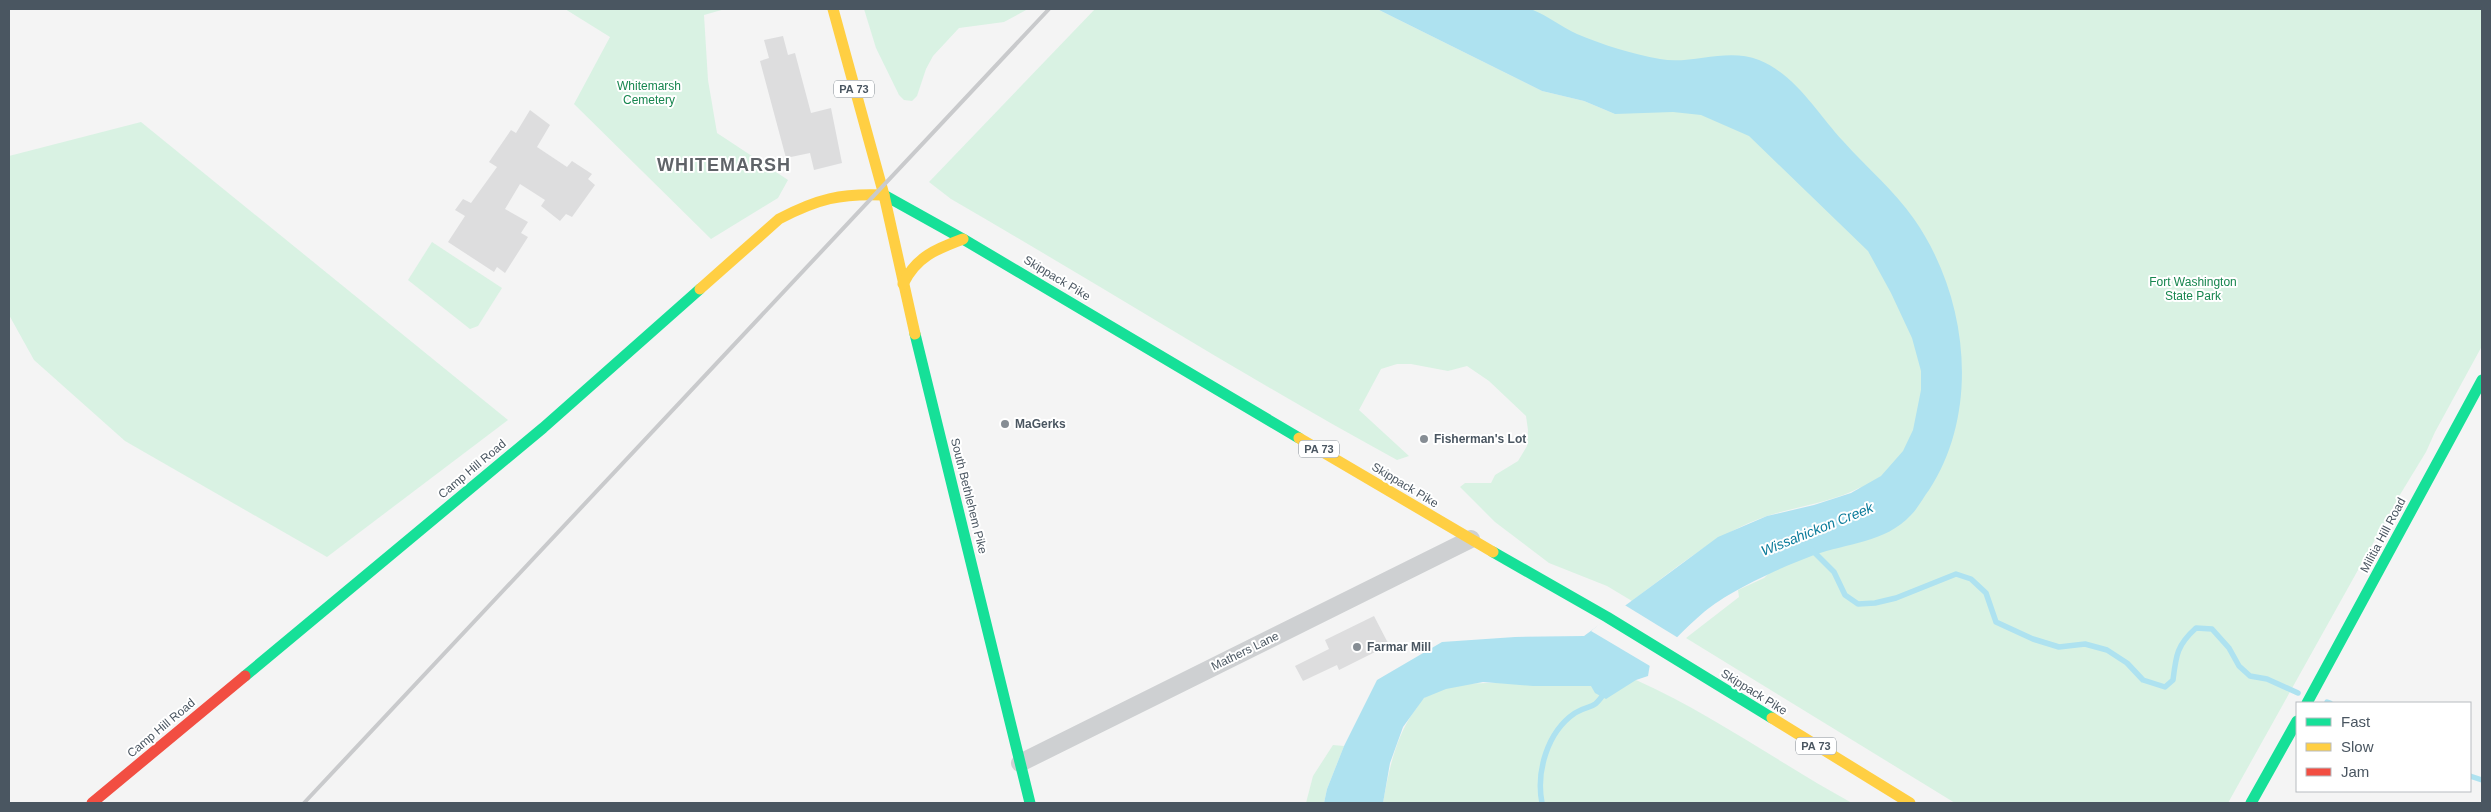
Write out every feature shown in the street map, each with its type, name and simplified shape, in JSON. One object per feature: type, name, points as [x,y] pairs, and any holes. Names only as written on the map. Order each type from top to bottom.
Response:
[{"type":"main road","name":"PA 73","points":[[833,9],[884,195]]},
{"type":"main road","name":"Camp Hill Road","points":[[92,803],[543,428],[779,219],[828,196],[849,193],[884,195]]},
{"type":"main road","name":"Skippack Pike","points":[[884,195],[963,239],[1471,539],[1607,616],[1910,803]]},
{"type":"main road","name":"South Bethlehem Pike","points":[[884,195],[903,284],[1030,803]]},
{"type":"main road","points":[[903,284],[909,269],[919,258],[933,250],[963,239]]},
{"type":"main road","name":"Militia Hill Road","points":[[2308,702],[2482,380]]},
{"type":"main road","points":[[2251,803],[2296,723]]},
{"type":"street","name":"Mathers Lane","points":[[1020,762],[1471,539]]},
{"type":"green space","name":"Whitemarsh Cemetery","points":[[565,9],[725,9],[704,15],[708,80],[717,133],[788,180],[778,198],[711,239],[574,104],[610,37]]},
{"type":"green space","points":[[864,9],[1028,9],[1004,22],[959,28],[933,56],[926,69],[917,96],[912,101],[904,100],[899,95],[876,48]]},
{"type":"green space","name":"Fort Washington State Park","points":[[1095,9],[1377,9],[1542,91],[1584,101],[1615,114],[1409,9],[2482,9],[2482,346],[2426,452],[2401,493],[2228,803],[1955,803],[1686,638],[1739,597],[1738,590],[1764,578],[1861,487],[1826,501],[1767,516],[1748,523],[1696,553],[1632,601],[1607,586],[1549,563],[1495,522],[1460,487],[1465,483],[1491,483],[1495,475],[1518,461],[1527,446],[1528,430],[1526,416],[1489,381],[1467,366],[1448,371],[1411,364],[1397,364],[1381,369],[1359,410],[1409,456],[1397,460],[1228,364],[951,199],[929,182]]},
{"type":"green space","points":[[141,122],[508,420],[327,557],[125,441],[34,360],[9,315],[9,156]]},
{"type":"green space","points":[[432,242],[502,288],[478,326],[470,329],[408,280]]},
{"type":"green space","points":[[1636,680],[1692,708],[1852,803],[1383,803],[1390,766],[1402,732],[1421,700],[1437,691],[1454,686],[1472,684],[1511,683],[1572,686]]},
{"type":"green space","points":[[1333,745],[1344,746],[1327,789],[1324,803],[1306,803],[1313,776]]},
{"type":"water","name":"Wissahickon Creek","points":[[1377,9],[1528,9],[1544,15],[1577,34],[1639,55],[1672,60],[1735,55],[1747,56],[1772,67],[1795,85],[1843,141],[1898,198],[1914,219],[1932,250],[1946,283],[1956,318],[1961,354],[1961,390],[1956,425],[1946,459],[1918,506],[1901,524],[1878,537],[1801,560],[1757,580],[1728,596],[1697,618],[1650,664],[1648,676],[1636,680],[1606,699],[1595,693],[1591,686],[1533,686],[1483,682],[1446,689],[1424,698],[1403,727],[1390,763],[1383,803],[1324,803],[1327,789],[1344,746],[1377,680],[1442,642],[1515,637],[1584,636],[1718,537],[1767,516],[1814,505],[1851,493],[1881,476],[1903,451],[1913,430],[1921,390],[1921,371],[1912,338],[1891,293],[1868,251],[1749,136],[1701,115],[1673,112],[1615,114],[1584,101],[1542,91]]},
{"type":"pier","points":[[1623,604],[1680,639],[1650,666],[1591,631]]},
{"type":"building","points":[[783,36],[788,55],[795,53],[811,113],[831,108],[842,163],[814,170],[810,153],[786,158],[760,61],[769,58],[764,40]]},
{"type":"building","points":[[530,110],[550,125],[537,147],[567,167],[572,161],[592,174],[588,179],[595,185],[572,217],[566,214],[560,221],[541,206],[545,200],[520,184],[505,209],[528,222],[521,233],[528,237],[505,273],[497,267],[494,272],[448,242],[465,216],[455,210],[463,199],[471,203],[497,167],[489,162],[511,130],[516,133]]},
{"type":"building","name":"Farmar Mill","points":[[1374,616],[1389,645],[1339,670],[1337,665],[1303,681],[1295,666],[1329,649],[1325,640]]},
{"type":"waterway","points":[[1812,550],[1834,572],[1845,595],[1858,604],[1875,603],[1896,598],[1956,574],[1971,579],[1986,593],[1996,622],[2033,639],[2059,647],[2085,644],[2107,650],[2127,663],[2143,680],[2165,687],[2173,680],[2178,651],[2185,640],[2196,628],[2212,629],[2229,648],[2239,666],[2250,676],[2267,679],[2298,693]]},
{"type":"waterway","points":[[1542,803],[1542,766],[1557,731],[1575,713],[1594,705],[1605,692]]},
{"type":"waterway","points":[[2471,776],[2482,780]]},
{"type":"railway","points":[[304,803],[1049,9]]},
{"type":"traffic: fast","points":[[884,195],[963,239],[1299,438]]},
{"type":"traffic: fast","points":[[245,676],[543,428],[700,289]]},
{"type":"traffic: fast","points":[[915,334],[1030,803]]},
{"type":"traffic: fast","points":[[2308,702],[2482,380]]},
{"type":"traffic: fast","points":[[1493,552],[1607,617],[1772,718]]},
{"type":"traffic: fast","points":[[2251,803],[2296,723]]},
{"type":"traffic: slow","points":[[833,9],[884,195],[915,334]]},
{"type":"traffic: slow","points":[[700,289],[779,219],[818,202],[842,196],[884,195]]},
{"type":"traffic: slow","points":[[903,284],[914,267],[928,255],[944,246],[963,239]]},
{"type":"traffic: slow","points":[[1299,438],[1493,552]]},
{"type":"traffic: slow","points":[[1772,718],[1910,803]]},
{"type":"traffic: jam","points":[[92,803],[245,676]]},
{"type":"place","name":"MaGerks","points":[[1005,424]]},
{"type":"place","name":"Fisherman's Lot","points":[[1424,439]]},
{"type":"place","name":"Farmar Mill","points":[[1357,647]]},
{"type":"district","name":"WHITEMARSH","points":[[724,165]]}]
